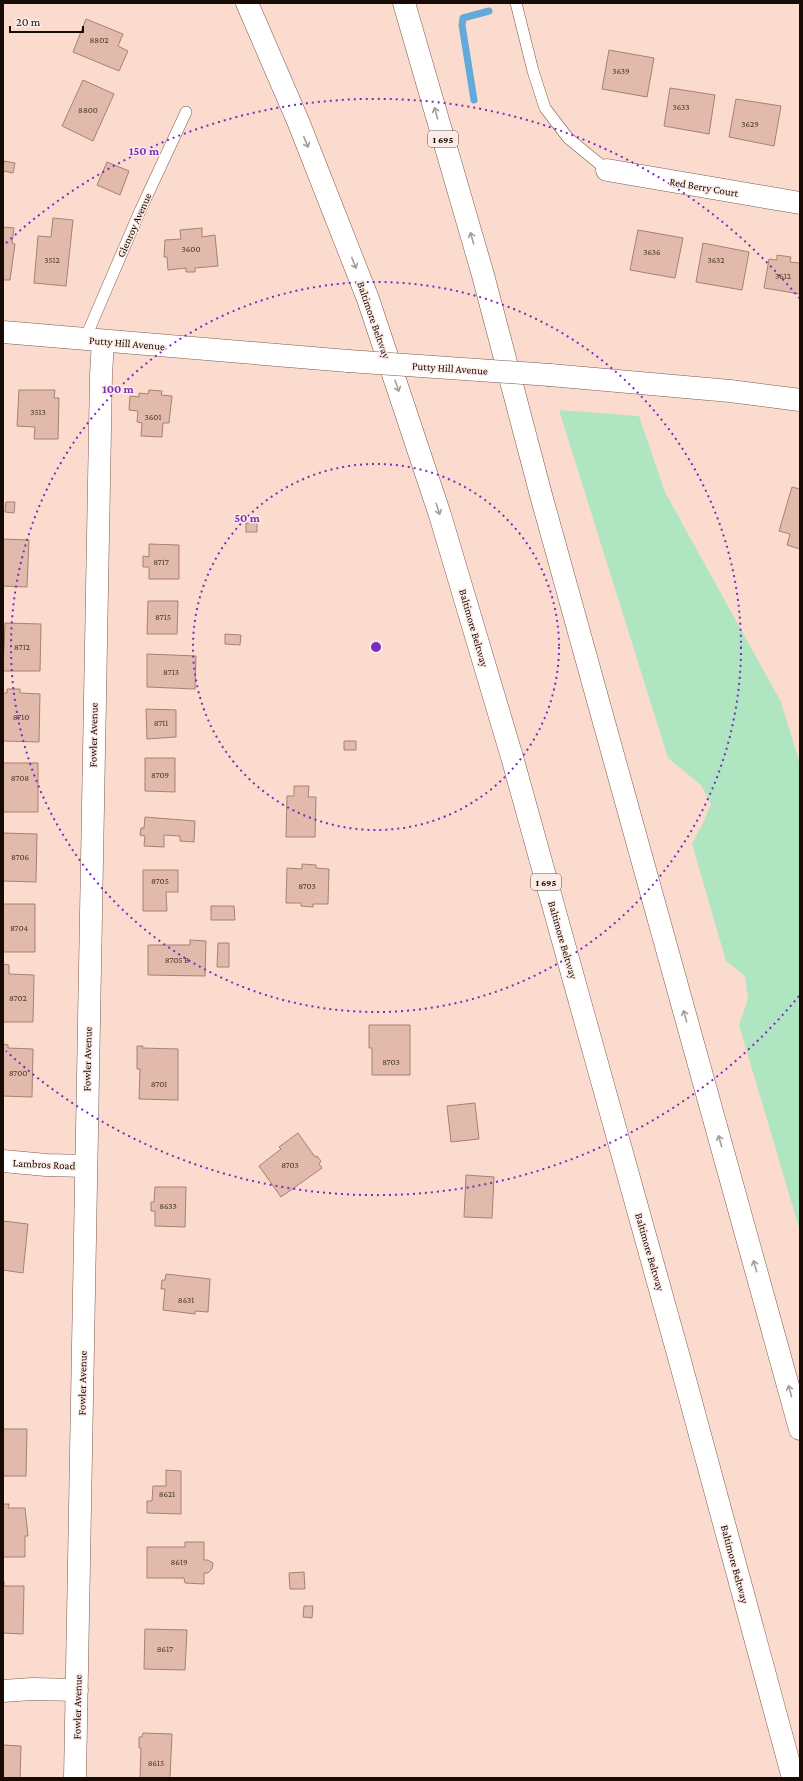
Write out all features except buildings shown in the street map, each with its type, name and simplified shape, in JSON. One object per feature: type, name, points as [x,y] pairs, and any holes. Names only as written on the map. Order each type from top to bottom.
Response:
[{"type":"main road","points":[[242,3],[298,121]]},
{"type":"main road","name":"Baltimore Beltway","points":[[247,3],[298,121],[368,299],[440,515],[512,758],[680,1361],[793,1778]]},
{"type":"main road","name":"I 695","points":[[404,3],[483,275],[541,495],[800,1429]]},
{"type":"main road","name":"Red Berry Court","points":[[607,170],[800,203]]},
{"type":"main road","name":"Putty Hill Avenue","points":[[3,332],[730,391],[800,400]]},
{"type":"main road","name":"Fowler Avenue","points":[[75,1778],[100,374],[94,340]]},
{"type":"main road","name":"Lambros Road","points":[[3,1161],[46,1165],[86,1166]]},
{"type":"main road","points":[[3,1691],[32,1689],[77,1690]]},
{"type":"lane","points":[[516,3],[533,71],[545,108],[568,138],[607,170]]},
{"type":"lane","name":"Glenroy Avenue","points":[[94,340],[140,211],[186,112]]},
{"type":"green space","points":[[559,410],[639,416],[665,492],[781,702],[800,764],[800,1231],[739,1025],[748,999],[745,976],[726,961],[692,844],[711,804],[701,785],[668,758]]},
{"type":"waterway","points":[[474,100],[462,25],[463,18],[489,11]]}]
